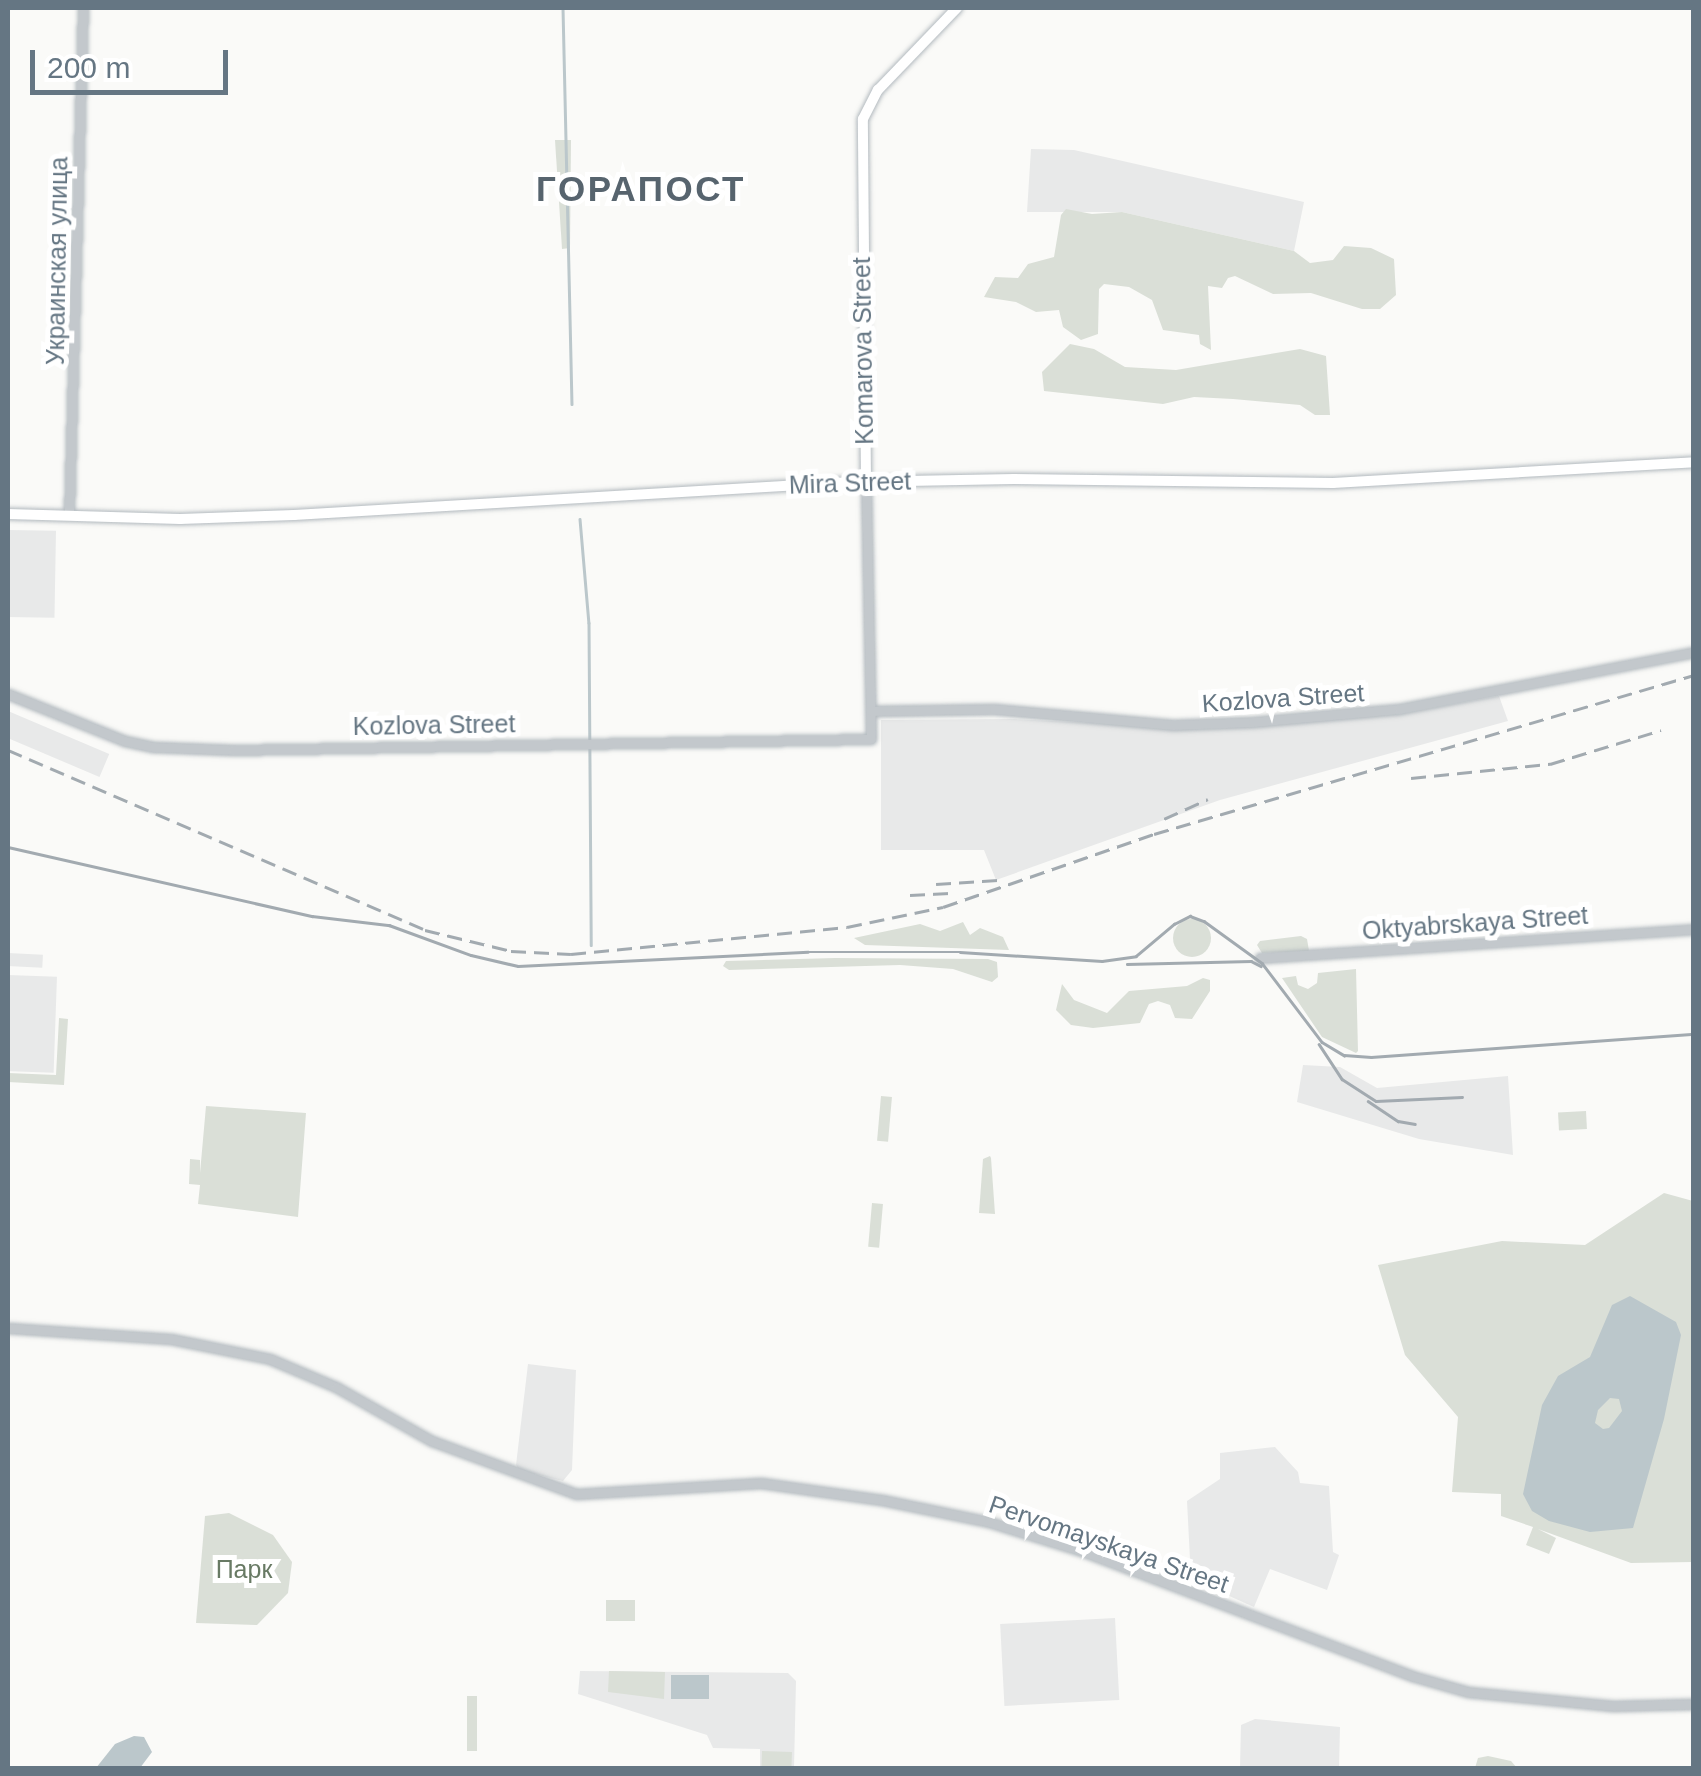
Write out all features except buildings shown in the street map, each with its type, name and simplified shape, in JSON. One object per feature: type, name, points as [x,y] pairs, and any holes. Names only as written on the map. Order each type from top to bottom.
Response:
[{"type":"main road","name":"Komarova Street","points":[[866,482],[862,143],[870,102],[957,8]]},
{"type":"main road","name":"Mira Street","points":[[8,514],[294,515],[866,482],[1014,478],[1333,483],[1694,462]]},
{"type":"street","name":"Украинская улица","points":[[69,515],[83,8]]},
{"type":"street","name":"Komarova Street","points":[[866,482],[871,739]]},
{"type":"street","name":"Kozlova Street","points":[[871,712],[994,709],[1173,725],[1288,720],[1399,710],[1694,652]]},
{"type":"street","name":"Kozlova Street","points":[[8,694],[125,741],[154,747],[871,739]]},
{"type":"street","name":"Oktyabrskaya Street","points":[[1260,958],[1694,929]]},
{"type":"street","name":"Pervomayskaya Street","points":[[8,1328],[171,1338],[270,1359],[336,1387],[432,1441],[576,1494],[761,1483],[900,1504],[989,1522],[1079,1550],[1412,1676],[1468,1692],[1613,1706],[1694,1704]]},
{"type":"shaded area","points":[[1031,149],[1074,150],[1304,202],[1294,251],[1122,212],[1027,212]]},
{"type":"shaded area","points":[[8,530],[56,531],[54,618],[8,617]]},
{"type":"shaded area","points":[[1499,696],[1508,721],[1220,800],[996,880],[984,850],[881,850],[881,720],[1013,719],[1213,729],[1399,714]]},
{"type":"shaded area","points":[[8,711],[109,754],[99,777],[8,738]]},
{"type":"shaded area","points":[[8,953],[43,955],[42,968],[8,966]]},
{"type":"shaded area","points":[[8,975],[57,977],[54,1073],[8,1071]]},
{"type":"shaded area","points":[[1303,1065],[1340,1067],[1377,1088],[1508,1076],[1513,1155],[1419,1139],[1297,1102]]},
{"type":"shaded area","points":[[1630,1296],[1676,1322],[1681,1335],[1664,1419],[1633,1528],[1590,1532],[1549,1521],[1532,1511],[1523,1494],[1542,1405],[1558,1376],[1590,1357],[1612,1305]],"holes":[[[1610,1398],[1619,1399],[1622,1411],[1609,1428],[1603,1429],[1595,1423],[1598,1410]]]},
{"type":"shaded area","points":[[528,1364],[576,1370],[572,1470],[563,1481],[519,1470],[516,1465]]},
{"type":"shaded area","points":[[1275,1447],[1298,1472],[1300,1483],[1329,1486],[1333,1552],[1339,1555],[1327,1590],[1270,1569],[1254,1607],[1191,1579],[1187,1501],[1220,1479],[1220,1453]]},
{"type":"shaded area","points":[[1115,1618],[1119,1700],[1004,1706],[1000,1624]]},
{"type":"shaded area","points":[[580,1671],[788,1673],[796,1681],[794,1768],[760,1768],[760,1749],[713,1748],[707,1735],[578,1694]]},
{"type":"shaded area","points":[[671,1675],[709,1675],[709,1699],[671,1699]]},
{"type":"shaded area","points":[[1255,1719],[1340,1727],[1339,1768],[1240,1768],[1241,1725]]},
{"type":"shaded area","points":[[134,1736],[144,1737],[152,1752],[140,1768],[96,1768],[115,1744]]},
{"type":"green space","points":[[555,140],[571,140],[570,248],[562,249]]},
{"type":"green space","points":[[1066,209],[1092,214],[1122,212],[1294,251],[1310,263],[1333,260],[1344,246],[1371,248],[1394,259],[1396,295],[1380,309],[1362,309],[1311,293],[1273,294],[1235,276],[1228,278],[1222,288],[1208,286],[1211,350],[1200,344],[1199,335],[1163,330],[1152,300],[1129,287],[1104,284],[1099,289],[1098,334],[1081,340],[1063,327],[1059,310],[1036,312],[1016,302],[984,297],[995,277],[1018,278],[1028,264],[1054,257],[1061,215]]},
{"type":"green space","points":[[1070,344],[1094,349],[1125,367],[1176,370],[1300,349],[1326,356],[1330,415],[1315,415],[1300,405],[1233,399],[1194,397],[1163,404],[1044,391],[1042,372]]},
{"type":"green space","points":[[1192,919],[1205,925],[1211,938],[1205,951],[1192,957],[1179,951],[1173,938],[1179,925]]},
{"type":"green space","points":[[963,922],[970,935],[980,928],[1003,937],[1009,950],[865,945],[854,938],[920,924],[940,931]]},
{"type":"green space","points":[[1301,936],[1307,939],[1309,951],[1262,953],[1257,945],[1260,941]]},
{"type":"green space","points":[[988,959],[997,962],[998,977],[992,982],[953,969],[900,965],[729,970],[723,966],[726,961]]},
{"type":"green space","points":[[1356,969],[1356,1053],[1322,1037],[1282,978],[1296,976],[1298,985],[1308,989],[1317,983],[1318,973]]},
{"type":"green space","points":[[1203,978],[1210,980],[1210,991],[1192,1019],[1175,1018],[1170,1005],[1158,1001],[1149,1004],[1140,1023],[1093,1028],[1071,1025],[1056,1010],[1062,984],[1074,1000],[1107,1013],[1129,991],[1187,986]]},
{"type":"green space","points":[[59,1018],[68,1019],[64,1085],[8,1082],[8,1073],[56,1075]]},
{"type":"green space","points":[[881,1096],[892,1097],[888,1142],[877,1141]]},
{"type":"green space","points":[[206,1106],[306,1113],[298,1217],[198,1204],[200,1185],[189,1184],[190,1159],[200,1160],[200,1173]]},
{"type":"green space","points":[[1586,1111],[1587,1129],[1559,1130],[1558,1112]]},
{"type":"green space","points":[[990,1156],[995,1214],[979,1213],[983,1159]]},
{"type":"green space","points":[[1664,1193],[1693,1201],[1693,1562],[1631,1563],[1538,1529],[1556,1538],[1549,1554],[1526,1545],[1533,1527],[1501,1516],[1501,1494],[1452,1492],[1458,1417],[1405,1355],[1378,1265],[1502,1241],[1585,1245]]},
{"type":"green space","points":[[872,1203],[883,1204],[879,1248],[868,1247]]},
{"type":"green space","name":"Парк","points":[[229,1513],[273,1535],[292,1562],[288,1593],[257,1625],[196,1623],[205,1516]]},
{"type":"green space","points":[[606,1600],[635,1600],[635,1621],[606,1621]]},
{"type":"green space","points":[[609,1671],[665,1672],[664,1699],[608,1692]]},
{"type":"green space","points":[[467,1696],[477,1696],[477,1751],[467,1751]]},
{"type":"green space","points":[[762,1751],[792,1752],[791,1768],[761,1768]]},
{"type":"green space","points":[[1478,1758],[1511,1761],[1517,1768],[1475,1768]]},
{"type":"waterway","points":[[563,8],[572,404]]},
{"type":"waterway","points":[[580,519],[589,623],[591,945]]},
{"type":"tram line","points":[[8,847],[312,916],[389,925],[471,955],[518,966],[808,952],[960,952],[1102,961],[1136,956],[1174,924],[1190,916],[1204,921],[1262,963],[1322,1042],[1344,1055],[1371,1057],[1694,1034]]},
{"type":"tram line","points":[[1127,964],[1251,961],[1261,966]]},
{"type":"tram line","points":[[1319,1044],[1342,1079],[1376,1101],[1462,1097]]},
{"type":"tram line","points":[[1368,1101],[1398,1121],[1415,1124]]},
{"type":"railway","points":[[8,750],[425,930],[511,951],[571,954],[847,927],[943,907],[1154,834],[1694,675]]},
{"type":"railway","points":[[1411,778],[1550,764],[1661,730]]},
{"type":"railway","points":[[1164,819],[1208,799]]},
{"type":"railway","points":[[936,884],[998,880]]},
{"type":"railway","points":[[910,895],[950,893]]},
{"type":"district","name":"ГОРАПОСТ","points":[[641,189]]}]
